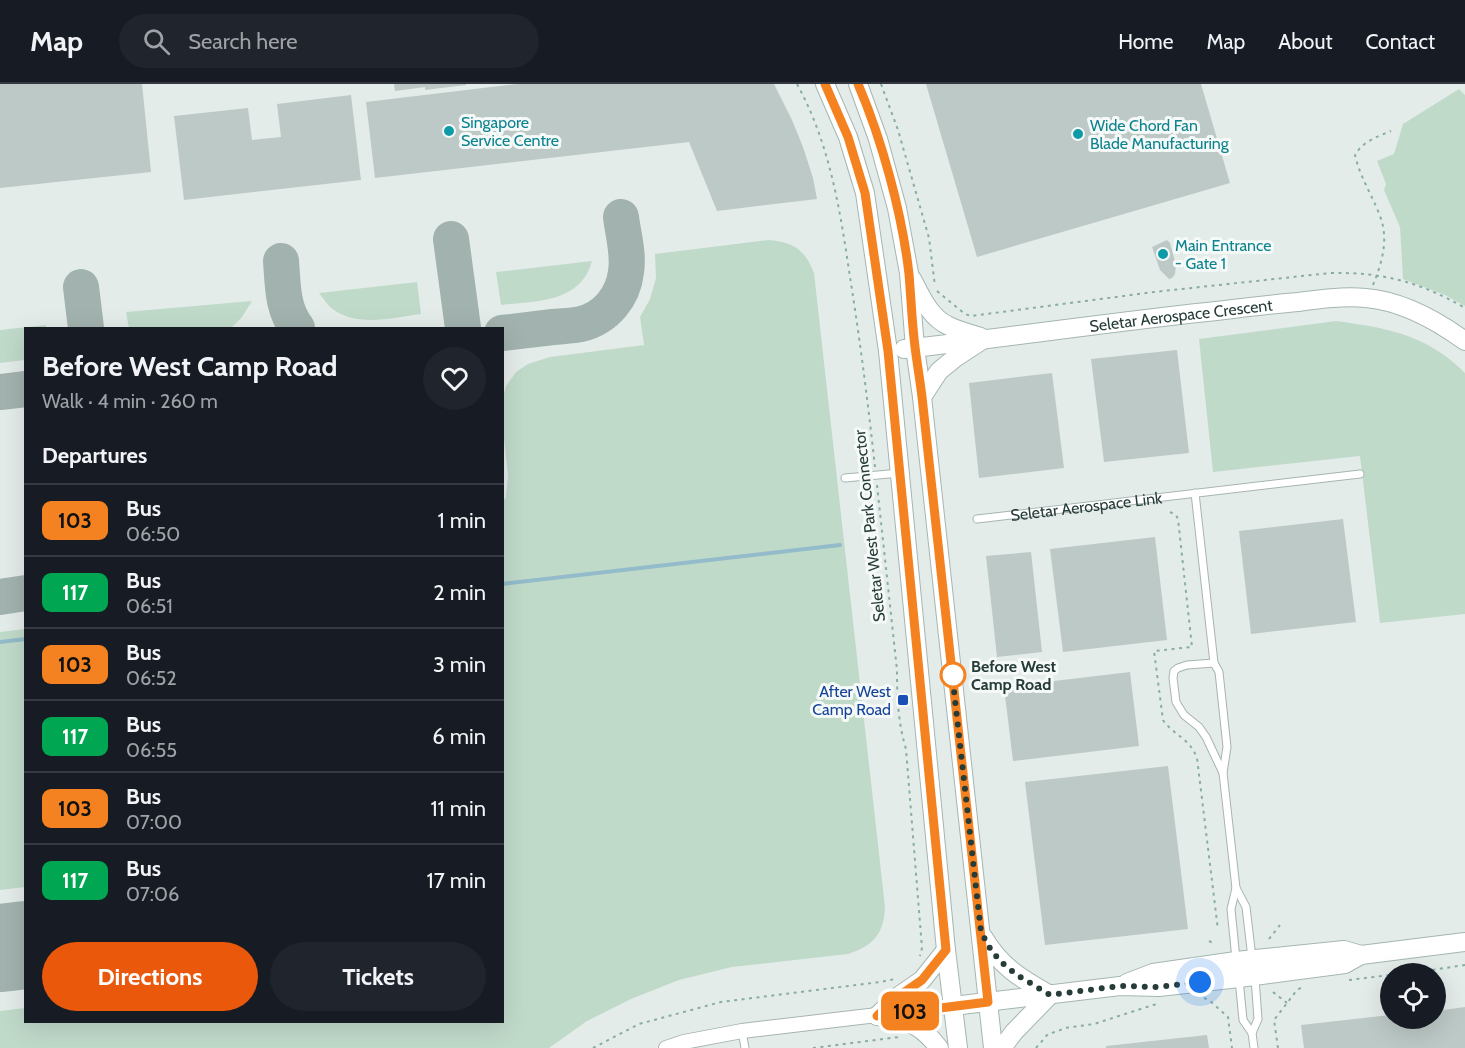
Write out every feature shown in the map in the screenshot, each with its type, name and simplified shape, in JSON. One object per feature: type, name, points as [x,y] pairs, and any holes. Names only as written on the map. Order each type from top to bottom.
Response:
[{"type":"street","points":[[825,84],[848,137],[865,193],[888,351],[946,950],[958,1048]]},
{"type":"street","points":[[858,84],[878,139],[897,208],[909,273],[915,348],[993,1048]]},
{"type":"street","points":[[909,273],[934,316],[948,326],[986,339]]},
{"type":"street","name":"Seletar Aerospace Crescent","points":[[888,351],[1320,299],[1367,298],[1417,312],[1444,326],[1465,341]]},
{"type":"street","points":[[922,397],[939,371],[986,339]]},
{"type":"street","points":[[981,932],[1001,962],[1017,975],[1050,995]]},
{"type":"street","points":[[666,1048],[684,1042],[742,1031],[1120,986],[1153,973],[1345,964],[1361,956],[1465,942]]},
{"type":"street","points":[[877,1016],[896,998],[922,980],[946,950]]},
{"type":"street","points":[[1002,1048],[1014,1032],[1050,995]]},
{"type":"street","points":[[877,1016],[906,1021],[930,1036],[939,1048]]},
{"type":"lane","points":[[845,478],[900,473]]},
{"type":"lane","name":"Seletar Aerospace Link","points":[[977,519],[1360,474]]},
{"type":"lane","points":[[1195,493],[1214,663],[1219,672],[1227,747],[1222,773]]},
{"type":"lane","points":[[1214,663],[1178,668],[1174,670],[1173,678],[1176,702],[1184,715],[1199,727],[1206,737],[1222,773],[1236,888],[1231,909],[1258,1019],[1252,1033]]},
{"type":"lane","points":[[1236,888],[1246,907],[1243,1020],[1252,1033],[1254,1048]]},
{"type":"lane","points":[[742,1031],[745,1048]]},
{"type":"path","name":"Seletar West Park Connector","points":[[797,84],[815,120],[839,206],[859,334],[897,670],[896,698],[906,749],[922,948],[917,962]]},
{"type":"path","points":[[881,84],[898,130],[929,238],[934,286],[965,314],[971,316],[1154,292],[1355,272],[1377,274],[1426,288],[1465,308]]},
{"type":"path","points":[[1367,298],[1377,274],[1384,241],[1381,219],[1355,155],[1365,144],[1391,131]]},
{"type":"path","points":[[1170,512],[1178,519],[1192,647],[1154,651],[1162,720],[1186,740],[1193,748],[1197,758],[1218,930]]},
{"type":"path","points":[[1269,939],[1280,925]]},
{"type":"path","points":[[1209,941],[1215,944]]},
{"type":"path","points":[[1446,968],[1465,966]]},
{"type":"path","points":[[1347,981],[1380,976]]},
{"type":"path","points":[[593,1048],[639,1024],[721,1002],[880,982],[899,977]]},
{"type":"path","points":[[1278,1048],[1274,1020],[1297,990],[1304,986]]},
{"type":"path","points":[[1273,992],[1287,1003]]},
{"type":"path","points":[[1205,998],[1228,1017],[1232,1048]]},
{"type":"path","points":[[1036,1048],[1048,1034],[1065,1028],[1094,1024],[1152,1005],[1163,1004]]},
{"type":"path","points":[[813,1048],[899,1037]]},
{"type":"green space","points":[[1459,89],[1465,95],[1465,306],[1445,295],[1403,279],[1400,227],[1384,190],[1386,184],[1377,161],[1394,154],[1403,124]]},
{"type":"green space","points":[[769,240],[792,245],[798,249],[807,258],[814,273],[885,907],[882,925],[876,938],[857,951],[848,954],[732,967],[679,980],[631,999],[587,1021],[549,1048],[0,1048],[0,1011],[24,1008],[24,1023],[504,1023],[504,500],[508,475],[504,438],[504,394],[506,386],[516,372],[528,364],[550,357],[644,345],[640,317],[650,299],[656,278],[655,254]]},
{"type":"green space","points":[[592,261],[586,275],[568,292],[542,300],[501,305],[496,272]]},
{"type":"green space","points":[[417,282],[421,314],[385,319],[348,317],[328,305],[319,293]]},
{"type":"green space","points":[[252,301],[242,317],[232,327],[129,327],[126,312]]},
{"type":"green space","points":[[1336,321],[1389,330],[1420,341],[1436,349],[1465,373],[1465,614],[1380,623],[1360,456],[1213,472],[1199,339]]},
{"type":"green space","points":[[24,327],[24,360],[0,363],[0,330]]},
{"type":"green space","points":[[24,629],[24,887],[0,890],[0,632]]},
{"type":"building","points":[[0,84],[142,84],[151,172],[0,188]]},
{"type":"building","points":[[394,84],[466,84],[466,85],[395,91]]},
{"type":"building","points":[[517,84],[774,84],[803,147],[817,199],[717,211],[689,142],[375,178],[366,102]]},
{"type":"building","name":"Wide Chord Fan Blade Manufacturing","points":[[926,84],[1201,84],[1230,183],[977,257]]},
{"type":"building","points":[[351,95],[361,180],[184,200],[174,116],[248,108],[252,140],[281,137],[277,104]]},
{"type":"building","name":"Main Entrance - Gate 1","points":[[1167,240],[1170,243],[1176,265],[1175,274],[1169,279],[1160,270],[1152,247]]},
{"type":"building","points":[[1177,350],[1189,453],[1104,462],[1091,359]]},
{"type":"building","points":[[1052,373],[1064,468],[979,478],[969,383]]},
{"type":"building","points":[[1343,519],[1356,622],[1251,634],[1239,531]]},
{"type":"building","points":[[1155,537],[1167,640],[1063,652],[1050,549]]},
{"type":"building","points":[[1031,552],[1042,652],[997,657],[986,556]]},
{"type":"building","points":[[1130,672],[1139,746],[1013,761],[1004,687]]},
{"type":"building","points":[[1168,766],[1188,929],[1045,945],[1025,782]]},
{"type":"building","points":[[1465,1007],[1465,1048],[1304,1048],[1301,1025],[1380,1016],[1380,1029],[1446,1029],[1446,1010]]},
{"type":"building","points":[[1207,1035],[1209,1048],[1106,1048],[1106,1046]]},
{"type":"waterway","points":[[504,584],[840,545]]},
{"type":"waterway","points":[[0,642],[24,639]]},
{"type":"taxiway","points":[[504,333],[581,324],[605,312],[617,298],[626,272],[626,251],[621,217]]},
{"type":"taxiway","points":[[451,239],[463,327]]},
{"type":"taxiway","points":[[281,261],[286,305],[296,327]]},
{"type":"taxiway","points":[[81,287],[86,327]]},
{"type":"taxiway","points":[[0,392],[24,389]]},
{"type":"taxiway","points":[[0,597],[24,593]]},
{"type":"runway","points":[[0,948],[24,945]]},
{"type":"bus line","name":"103","points":[[825,84],[848,137],[865,193],[888,351],[946,950],[922,980],[896,998],[877,1016],[988,1002],[915,348],[909,273],[897,208],[878,139],[858,84]]},
{"type":"place","name":"Singapore Service Centre","points":[[449,131]]},
{"type":"place","name":"Wide Chord Fan Blade Manufacturing","points":[[1078,134]]},
{"type":"place","name":"Main Entrance - Gate 1","points":[[1163,254]]},
{"type":"place","name":"Before West Camp Road","points":[[953,675]]},
{"type":"place","name":"After West Camp Road","points":[[903,700]]},
{"type":"route","points":[[953,675],[952,673],[981,932],[991,950],[1017,975],[1050,995],[1120,986],[1159,987],[1200,982]]}]
